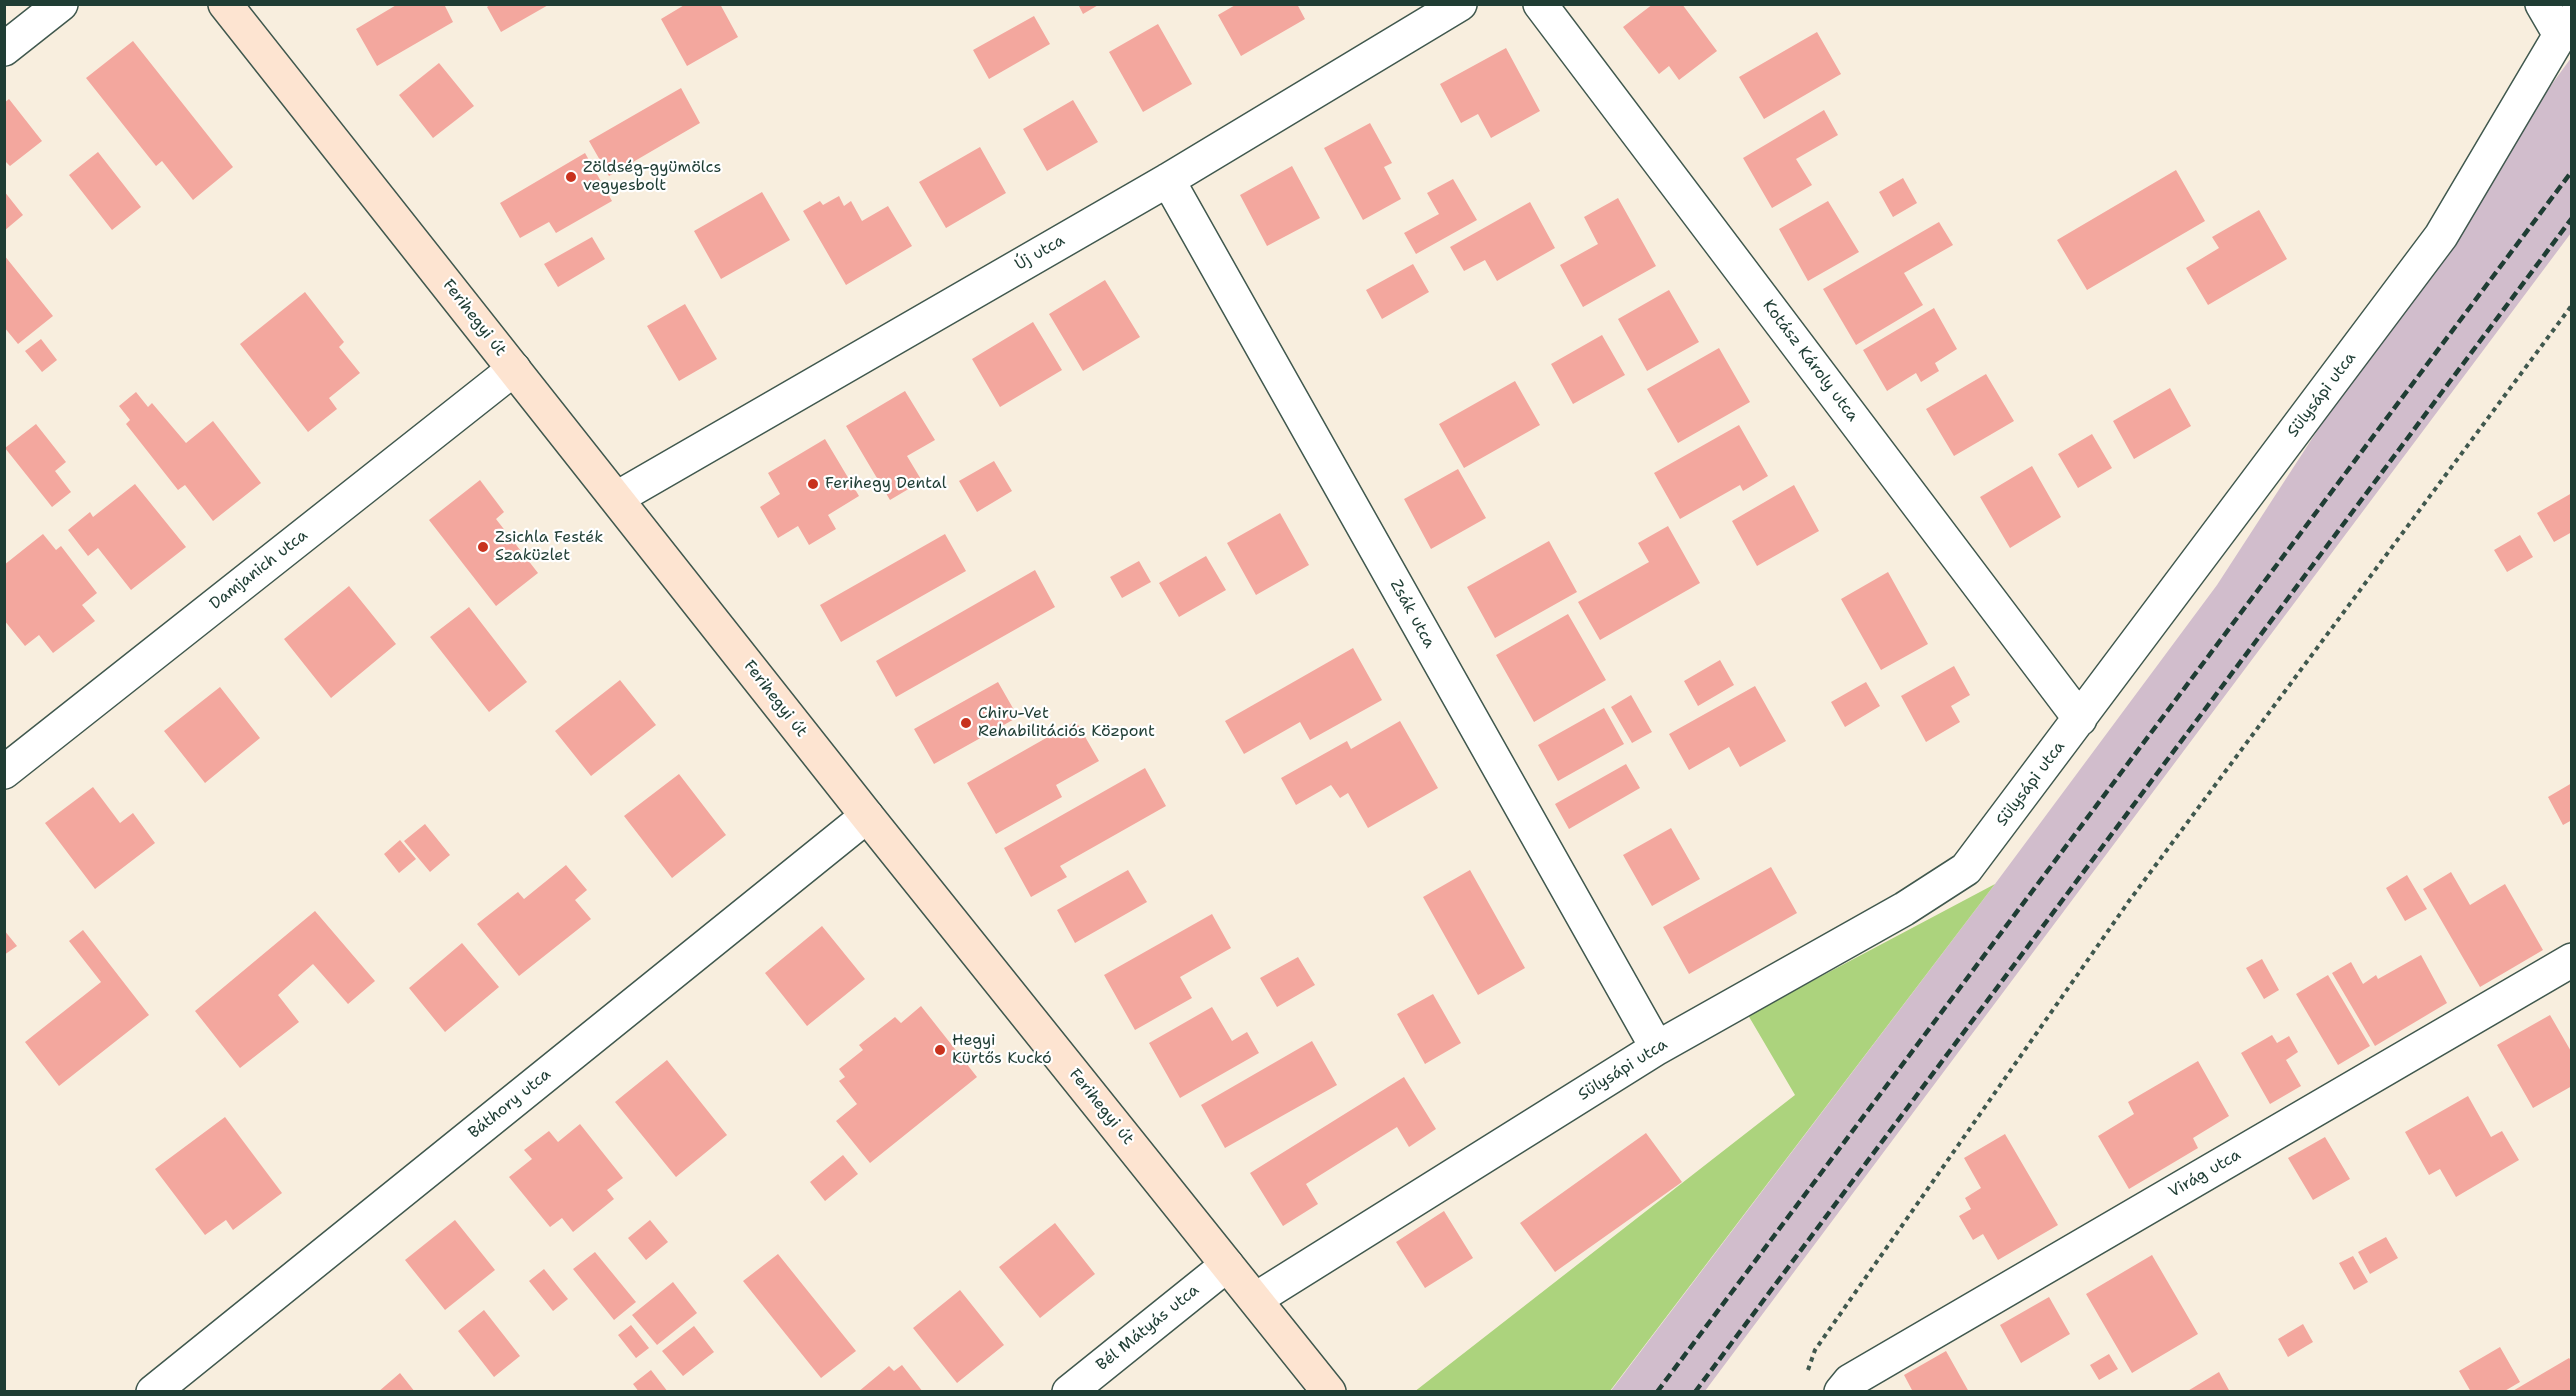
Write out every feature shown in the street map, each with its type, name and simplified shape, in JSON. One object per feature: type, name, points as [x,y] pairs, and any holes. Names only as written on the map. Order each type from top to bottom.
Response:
[{"type":"main road","name":"Ferihegyi út","points":[[225,4],[867,816],[1329,1392]]},
{"type":"street","points":[[4,49],[61,4]]},
{"type":"street","name":"Új utca","points":[[617,498],[1168,180],[1460,4]]},
{"type":"street","name":"Kotász Károly utca","points":[[1540,4],[2080,718]]},
{"type":"street","points":[[2542,4],[2566,27]]},
{"type":"street","name":"Sülysápi utca","points":[[1256,1299],[1657,1048],[1904,909],[1966,869],[2441,236],[2566,27]]},
{"type":"street","name":"Zsák utca","points":[[1168,180],[1657,1048]]},
{"type":"street","name":"Damjanich utca","points":[[4,772],[514,369]]},
{"type":"street","name":"Báthory utca","points":[[153,1392],[867,816]]},
{"type":"street","name":"Virág utca","points":[[1841,1392],[1850,1382],[2571,960]]},
{"type":"street","name":"Bél Mátyás utca","points":[[1069,1392],[1227,1265]]},
{"type":"path","points":[[1807,1375],[1815,1350],[2129,901],[2571,305]]},
{"type":"shaded area","points":[[2571,58],[2571,233],[1705,1391],[1610,1392],[1995,884],[2217,585],[2467,200]]},
{"type":"green space","points":[[1995,884],[1610,1391],[1414,1392],[1795,1095],[1748,1015]]},
{"type":"building","points":[[398,4],[444,4],[453,22],[377,66],[356,29]]},
{"type":"building","points":[[491,4],[550,4],[501,32],[487,7]]},
{"type":"building","points":[[686,4],[720,4],[738,37],[687,66],[661,19]]},
{"type":"building","points":[[1078,4],[1100,4],[1083,14]]},
{"type":"building","points":[[1237,4],[1297,4],[1305,19],[1241,56],[1218,15]]},
{"type":"building","points":[[1653,4],[1682,4],[1717,51],[1679,80],[1669,66],[1659,74],[1623,27]]},
{"type":"building","points":[[1034,16],[1050,44],[989,79],[973,50]]},
{"type":"building","points":[[1158,24],[1192,84],[1143,112],[1109,52]]},
{"type":"building","points":[[1817,32],[1841,74],[1764,119],[1739,77]]},
{"type":"building","points":[[133,41],[233,167],[193,200],[162,161],[156,166],[86,78]]},
{"type":"building","points":[[1506,48],[1540,111],[1491,138],[1478,114],[1461,123],[1440,84]]},
{"type":"building","points":[[439,63],[474,106],[433,138],[399,95]]},
{"type":"building","points":[[681,88],[700,123],[609,176],[589,141]]},
{"type":"building","points":[[9,99],[42,141],[10,166],[4,160],[4,103]]},
{"type":"building","points":[[1073,100],[1098,142],[1047,171],[1023,129]]},
{"type":"building","points":[[1824,110],[1838,135],[1796,159],[1812,185],[1772,208],[1743,158]]},
{"type":"building","points":[[1370,123],[1392,163],[1384,167],[1401,199],[1363,220],[1324,148]]},
{"type":"building","points":[[980,147],[1006,193],[946,228],[919,182]]},
{"type":"building","points":[[98,152],[141,207],[112,230],[69,175]]},
{"type":"building","name":"Zöldség-gyümölcs vegyesbolt","points":[[585,153],[612,201],[556,233],[549,222],[520,238],[500,203]]},
{"type":"building","points":[[1292,166],[1320,218],[1267,246],[1240,195]]},
{"type":"building","points":[[2176,170],[2205,221],[2087,290],[2057,240]]},
{"type":"building","points":[[1903,178],[1917,203],[1893,217],[1879,192]]},
{"type":"building","points":[[1453,179],[1477,220],[1416,254],[1404,233],[1439,214],[1427,193]]},
{"type":"building","points":[[4,191],[23,215],[4,231]]},
{"type":"building","points":[[762,192],[790,240],[721,279],[694,231]]},
{"type":"building","points":[[839,196],[844,206],[851,201],[862,221],[888,206],[912,246],[846,285],[803,211],[820,201],[823,205]]},
{"type":"building","points":[[1618,198],[1656,266],[1583,307],[1560,265],[1598,244],[1584,217]]},
{"type":"building","points":[[1828,201],[1859,252],[1808,281],[1779,229]]},
{"type":"building","points":[[1530,202],[1555,248],[1497,281],[1485,260],[1464,271],[1450,247]]},
{"type":"building","points":[[2259,210],[2287,259],[2208,305],[2186,268],[2219,248],[2212,237]]},
{"type":"building","points":[[1939,222],[1953,245],[1904,273],[1923,305],[1856,345],[1823,289]]},
{"type":"building","points":[[592,237],[605,259],[558,287],[544,264]]},
{"type":"building","points":[[4,255],[53,316],[18,344],[4,327]]},
{"type":"building","points":[[1413,264],[1429,292],[1382,319],[1366,290]]},
{"type":"building","points":[[1105,280],[1140,337],[1083,371],[1049,314]]},
{"type":"building","points":[[1669,290],[1699,342],[1647,371],[1618,319]]},
{"type":"building","points":[[305,292],[344,342],[339,347],[360,373],[329,398],[337,409],[308,432],[240,344]]},
{"type":"building","points":[[685,304],[717,359],[679,381],[647,326]]},
{"type":"building","points":[[1934,308],[1957,349],[1935,363],[1939,371],[1921,382],[1916,373],[1887,391],[1863,350]]},
{"type":"building","points":[[1033,322],[1062,370],[1000,407],[972,359]]},
{"type":"building","points":[[1602,335],[1625,375],[1573,404],[1551,364]]},
{"type":"building","points":[[41,339],[57,360],[42,372],[25,351]]},
{"type":"building","points":[[1719,348],[1750,402],[1678,443],[1647,389]]},
{"type":"building","points":[[1986,374],[2014,421],[1954,456],[1926,409]]},
{"type":"building","points":[[1515,381],[1540,425],[1464,468],[1439,424]]},
{"type":"building","points":[[2170,388],[2191,426],[2134,459],[2113,421]]},
{"type":"building","points":[[905,391],[935,440],[907,456],[922,481],[890,500],[846,426]]},
{"type":"building","points":[[136,392],[148,407],[152,403],[186,443],[213,421],[261,483],[213,521],[185,485],[178,490],[126,424],[130,420],[119,406]]},
{"type":"building","points":[[36,424],[66,462],[55,471],[71,492],[52,507],[5,448]]},
{"type":"building","points":[[1739,425],[1768,476],[1743,491],[1740,485],[1680,519],[1654,473]]},
{"type":"building","points":[[2092,434],[2112,468],[2078,488],[2058,454]]},
{"type":"building","name":"Ferihegy Dental","points":[[825,439],[859,496],[828,515],[836,529],[809,545],[798,526],[778,538],[760,507],[780,494],[768,473]]},
{"type":"building","points":[[994,461],[1012,491],[977,512],[959,481]]},
{"type":"building","points":[[2032,466],[2061,517],[2010,548],[1980,497]]},
{"type":"building","points":[[1458,469],[1486,518],[1431,549],[1404,499]]},
{"type":"building","name":"Zsichla Festék Szaküzlet","points":[[480,480],[504,512],[496,519],[538,573],[496,606],[429,520]]},
{"type":"building","points":[[135,484],[186,547],[131,590],[98,548],[88,556],[68,530],[90,512],[93,517]]},
{"type":"building","points":[[1794,485],[1819,531],[1757,566],[1732,521]]},
{"type":"building","points":[[2572,493],[2572,532],[2554,542],[2537,513]]},
{"type":"building","points":[[1280,513],[1309,565],[1256,595],[1227,543]]},
{"type":"building","points":[[1668,526],[1700,583],[1600,640],[1578,602],[1649,562],[1638,543]]},
{"type":"building","points":[[43,534],[56,550],[61,546],[97,593],[82,605],[95,621],[53,653],[39,635],[25,646],[4,620],[4,565]]},
{"type":"building","points":[[945,534],[966,571],[841,642],[820,605]]},
{"type":"building","points":[[2520,535],[2533,557],[2507,572],[2494,550]]},
{"type":"building","points":[[1549,541],[1577,592],[1495,638],[1467,587]]},
{"type":"building","points":[[1206,556],[1226,590],[1179,617],[1159,583]]},
{"type":"building","points":[[1139,561],[1151,582],[1122,598],[1110,577]]},
{"type":"building","points":[[1035,570],[1055,607],[896,697],[876,661]]},
{"type":"building","points":[[1888,572],[1928,644],[1881,670],[1841,599]]},
{"type":"building","points":[[349,586],[396,644],[331,698],[284,639]]},
{"type":"building","points":[[469,607],[527,682],[489,712],[430,637]]},
{"type":"building","points":[[1568,614],[1606,680],[1534,722],[1496,655]]},
{"type":"building","points":[[1353,648],[1382,700],[1310,740],[1300,722],[1244,754],[1225,721]]},
{"type":"building","points":[[1720,660],[1734,685],[1698,706],[1684,681]]},
{"type":"building","points":[[1954,666],[1970,695],[1951,706],[1960,722],[1926,742],[1901,696]]},
{"type":"building","points":[[620,680],[656,725],[591,776],[555,731]]},
{"type":"building","name":"Chiru-Vet Rehabilitációs Központ","points":[[998,682],[1018,717],[934,764],[914,729]]},
{"type":"building","points":[[1866,682],[1880,706],[1845,727],[1831,702]]},
{"type":"building","points":[[1755,686],[1786,741],[1740,767],[1729,747],[1689,770],[1669,734]]},
{"type":"building","points":[[220,687],[260,738],[205,783],[164,731]]},
{"type":"building","points":[[1631,695],[1652,732],[1632,743],[1611,707]]},
{"type":"building","points":[[1604,708],[1624,744],[1558,781],[1538,745]]},
{"type":"building","points":[[1076,721],[1099,761],[1056,785],[1062,797],[996,834],[967,783]]},
{"type":"building","points":[[1400,721],[1438,788],[1368,828],[1348,793],[1340,798],[1331,785],[1296,805],[1281,778],[1347,741],[1351,749]]},
{"type":"building","points":[[1626,764],[1640,788],[1569,829],[1555,804]]},
{"type":"building","points":[[1145,768],[1166,806],[1060,866],[1067,877],[1031,897],[1004,848]]},
{"type":"building","points":[[679,774],[726,835],[672,878],[624,816]]},
{"type":"building","points":[[2572,783],[2572,820],[2563,825],[2548,797]]},
{"type":"building","points":[[93,787],[120,823],[133,813],[155,843],[95,889],[45,823]]},
{"type":"building","points":[[425,824],[450,855],[430,872],[404,841]]},
{"type":"building","points":[[1671,828],[1700,879],[1652,906],[1623,855]]},
{"type":"building","points":[[400,840],[416,859],[399,873],[384,854]]},
{"type":"building","points":[[566,865],[587,890],[575,900],[591,919],[519,976],[477,924],[518,892],[524,899]]},
{"type":"building","points":[[1771,867],[1797,913],[1689,974],[1663,927]]},
{"type":"building","points":[[1128,870],[1147,902],[1075,943],[1057,910]]},
{"type":"building","points":[[1470,870],[1525,968],[1478,995],[1423,897]]},
{"type":"building","points":[[2451,872],[2470,905],[2505,884],[2543,950],[2480,987],[2423,889]]},
{"type":"building","points":[[2407,875],[2427,909],[2405,921],[2386,888]]},
{"type":"building","points":[[315,911],[375,981],[348,1004],[313,964],[278,995],[299,1022],[240,1068],[195,1011]]},
{"type":"building","points":[[1212,914],[1231,948],[1180,977],[1192,998],[1135,1030],[1104,975]]},
{"type":"building","points":[[822,926],[865,979],[807,1026],[765,973]]},
{"type":"building","points":[[4,930],[17,946],[4,955]]},
{"type":"building","points":[[83,930],[149,1015],[59,1086],[25,1042],[101,982],[69,941]]},
{"type":"building","points":[[462,943],[499,987],[445,1032],[409,988]]},
{"type":"building","points":[[2421,955],[2447,1003],[2375,1046],[2332,973],[2351,962],[2363,984],[2376,975],[2378,979]]},
{"type":"building","points":[[1298,957],[1315,985],[1277,1007],[1260,978]]},
{"type":"building","points":[[2262,959],[2279,990],[2264,999],[2246,968]]},
{"type":"building","points":[[2328,975],[2370,1046],[2338,1065],[2296,994]]},
{"type":"building","points":[[1433,994],[1461,1043],[1425,1064],[1397,1014]]},
{"type":"building","points":[[921,1006],[977,1077],[870,1163],[836,1121],[857,1104],[839,1081],[845,1077],[839,1069],[863,1050],[859,1045],[895,1017],[901,1023]]},
{"type":"building","points":[[1212,1007],[1232,1041],[1247,1032],[1259,1053],[1180,1098],[1149,1043]]},
{"type":"building","points":[[2550,1015],[2572,1053],[2572,1086],[2533,1108],[2497,1045]]},
{"type":"building","points":[[2272,1035],[2277,1043],[2289,1036],[2298,1052],[2286,1060],[2301,1086],[2270,1104],[2241,1053]]},
{"type":"building","points":[[1312,1041],[1337,1085],[1225,1148],[1201,1105]]},
{"type":"building","points":[[667,1060],[727,1135],[676,1177],[615,1102]]},
{"type":"building","points":[[2198,1061],[2229,1116],[2193,1138],[2198,1148],[2129,1189],[2098,1136],[2134,1114],[2128,1102]]},
{"type":"building","points":[[1404,1077],[1436,1129],[1409,1147],[1397,1127],[1306,1184],[1318,1204],[1283,1226],[1250,1173]]},
{"type":"building","points":[[2468,1096],[2491,1137],[2502,1131],[2519,1160],[2456,1197],[2440,1169],[2429,1175],[2405,1132]]},
{"type":"building","points":[[225,1117],[282,1193],[233,1230],[226,1220],[205,1235],[155,1169]]},
{"type":"building","points":[[580,1124],[623,1178],[607,1190],[614,1199],[573,1232],[562,1218],[550,1227],[509,1177],[532,1159],[524,1150],[549,1131],[558,1142]]},
{"type":"building","points":[[1646,1133],[1682,1182],[1555,1272],[1520,1223]]},
{"type":"building","points":[[2005,1134],[2058,1225],[1998,1260],[1983,1234],[1973,1240],[1959,1216],[1971,1209],[1965,1198],[1981,1188],[1964,1158]]},
{"type":"building","points":[[2325,1137],[2350,1179],[2313,1200],[2288,1158]]},
{"type":"building","points":[[843,1155],[858,1174],[825,1201],[810,1182]]},
{"type":"building","points":[[1444,1211],[1473,1258],[1425,1288],[1396,1242]]},
{"type":"building","points":[[455,1220],[495,1270],[445,1310],[405,1260]]},
{"type":"building","points":[[650,1220],[668,1242],[646,1260],[628,1238]]},
{"type":"building","points":[[1055,1223],[1095,1274],[1040,1318],[999,1267]]},
{"type":"building","points":[[2386,1237],[2398,1258],[2370,1274],[2358,1252]]},
{"type":"building","points":[[595,1252],[636,1302],[614,1320],[573,1269]]},
{"type":"building","points":[[778,1254],[856,1351],[821,1378],[743,1281]]},
{"type":"building","points":[[2152,1255],[2198,1334],[2132,1373],[2086,1294]]},
{"type":"building","points":[[2353,1256],[2368,1282],[2354,1290],[2339,1263]]},
{"type":"building","points":[[544,1269],[568,1299],[553,1311],[529,1281]]},
{"type":"building","points":[[673,1282],[697,1313],[657,1345],[632,1315]]},
{"type":"building","points":[[960,1290],[1004,1345],[957,1383],[913,1328]]},
{"type":"building","points":[[2049,1297],[2070,1334],[2021,1363],[2000,1325]]},
{"type":"building","points":[[484,1310],[520,1356],[494,1377],[458,1331]]},
{"type":"building","points":[[2303,1324],[2313,1342],[2288,1357],[2278,1339]]},
{"type":"building","points":[[631,1325],[649,1348],[636,1358],[618,1335]]},
{"type":"building","points":[[694,1326],[714,1352],[683,1376],[662,1351]]},
{"type":"building","points":[[2500,1347],[2520,1382],[2503,1392],[2471,1392],[2459,1371]]},
{"type":"building","points":[[1946,1351],[1969,1392],[1913,1392],[1904,1375]]},
{"type":"building","points":[[2109,1354],[2118,1369],[2099,1380],[2090,1365]]},
{"type":"building","points":[[2569,1358],[2572,1362],[2572,1392],[2511,1392]]},
{"type":"building","points":[[902,1365],[923,1392],[858,1392],[889,1366],[894,1371]]},
{"type":"building","points":[[651,1370],[668,1392],[639,1392],[633,1384]]},
{"type":"building","points":[[2219,1372],[2230,1392],[2186,1392]]},
{"type":"building","points":[[400,1373],[415,1392],[378,1392]]},
{"type":"railway","points":[[1657,1392],[2572,171]]},
{"type":"railway","points":[[1695,1392],[2572,218]]},
{"type":"place","name":"Zöldség-gyümölcs vegyesbolt","points":[[571,177]]},
{"type":"place","name":"Ferihegy Dental","points":[[813,484]]},
{"type":"place","name":"Zsichla Festék Szaküzlet","points":[[483,547]]},
{"type":"place","name":"Chiru-Vet Rehabilitációs Központ","points":[[966,723]]},
{"type":"place","name":"Hegyi Kürtős Kuckó","points":[[940,1050]]}]
